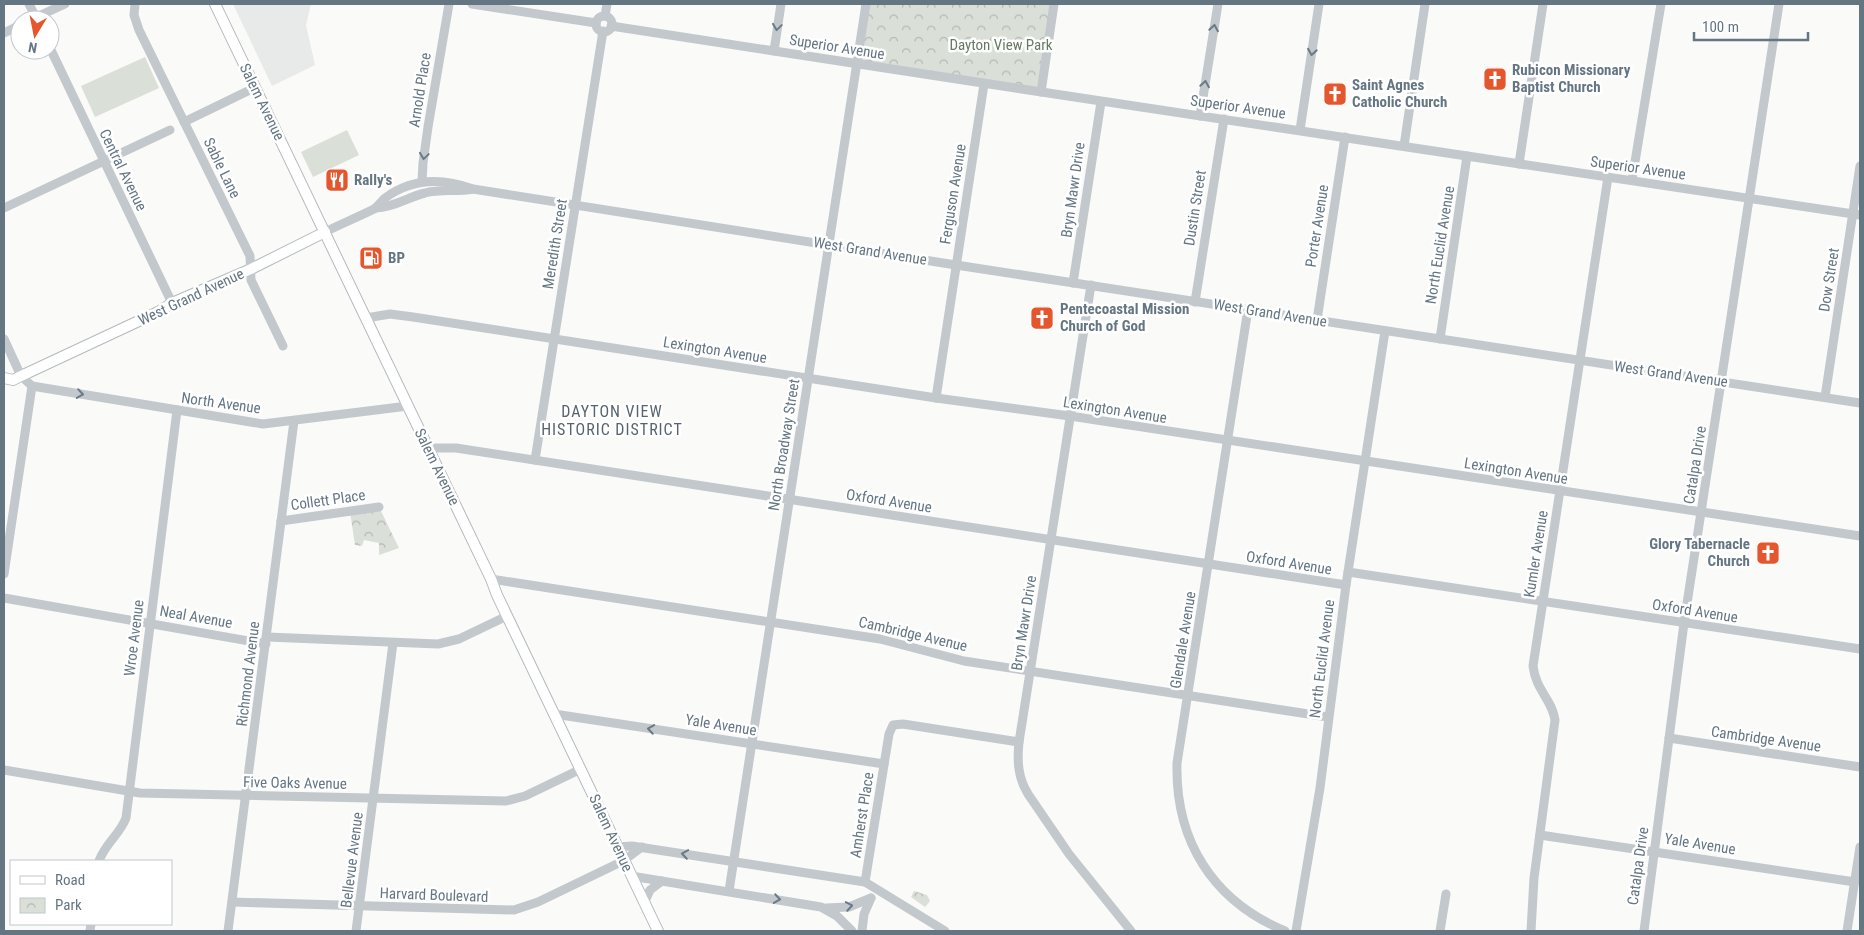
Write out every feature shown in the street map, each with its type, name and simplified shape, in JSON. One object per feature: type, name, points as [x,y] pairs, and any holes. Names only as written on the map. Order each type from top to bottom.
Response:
[{"type":"main road","name":"Salem Avenue","points":[[215,4],[658,931]]},
{"type":"main road","name":"West Grand Avenue","points":[[4,378],[13,380],[158,312],[172,303],[251,269],[325,232]]},
{"type":"street","points":[[53,10],[65,4]]},
{"type":"street","name":"Sable Lane","points":[[135,4],[134,15],[139,30],[250,256],[251,280],[283,346]]},
{"type":"street","name":"Arnold Place","points":[[422,181],[428,127],[449,4]]},
{"type":"street","points":[[472,4],[596,22]]},
{"type":"street","points":[[605,16],[607,4]]},
{"type":"street","points":[[774,51],[781,4]]},
{"type":"street","name":"North Broadway Street","points":[[728,891],[866,4]]},
{"type":"street","points":[[1041,92],[1054,4]]},
{"type":"street","points":[[1200,116],[1218,4]]},
{"type":"street","points":[[1300,130],[1319,4]]},
{"type":"street","points":[[1404,146],[1425,4]]},
{"type":"street","points":[[1519,164],[1543,4]]},
{"type":"street","points":[[1632,180],[1661,4]]},
{"type":"street","name":"Catalpa Drive","points":[[1644,931],[1684,623],[1779,4]]},
{"type":"street","points":[[596,22],[605,16]]},
{"type":"street","points":[[596,22],[598,28],[603,31],[608,30],[611,26],[610,19],[605,16]]},
{"type":"street","name":"Superior Avenue","points":[[611,26],[1101,102],[1300,130],[1856,215]]},
{"type":"street","name":"Meredith Street","points":[[535,460],[603,31]]},
{"type":"street","name":"Central Avenue","points":[[56,60],[172,303]]},
{"type":"street","name":"Ferguson Avenue","points":[[936,398],[984,84]]},
{"type":"street","points":[[184,122],[256,88]]},
{"type":"street","name":"Bryn Mawr Drive","points":[[1073,283],[1101,102]]},
{"type":"street","name":"Dustin Street","points":[[1195,302],[1224,119]]},
{"type":"street","points":[[4,208],[170,130]]},
{"type":"street","name":"Porter Avenue","points":[[1317,320],[1344,137]]},
{"type":"street","name":"North Euclid Avenue","points":[[1440,339],[1467,156]]},
{"type":"street","name":"Dow Street","points":[[1825,397],[1856,215],[1860,166]]},
{"type":"street","name":"Kumler Avenue","points":[[1531,931],[1534,878],[1555,720],[1551,706],[1537,684],[1533,666],[1608,177]]},
{"type":"street","name":"West Grand Avenue","points":[[325,232],[376,208],[386,198],[422,181],[456,183],[473,189],[956,265],[1860,403]]},
{"type":"street","name":"West Grand Avenue","points":[[376,208],[400,203],[424,193],[473,189]]},
{"type":"street","name":"Bryn Mawr Drive","points":[[1091,286],[1019,742],[1019,766],[1025,790],[1069,854],[1131,931]]},
{"type":"street","name":"Glendale Avenue","points":[[1248,310],[1177,763],[1176,787],[1181,814],[1190,842],[1208,874],[1227,895],[1257,918],[1284,931]]},
{"type":"street","name":"Lexington Avenue","points":[[366,318],[390,314],[936,398],[1070,416],[1860,536]]},
{"type":"street","name":"North Euclid Avenue","points":[[1296,931],[1320,788],[1346,585],[1385,331]]},
{"type":"street","points":[[4,339],[21,376],[32,386],[4,574]]},
{"type":"street","name":"North Avenue","points":[[32,386],[256,423],[294,421],[408,406]]},
{"type":"street","name":"Wroe Avenue","points":[[99,860],[104,849],[123,825],[129,791],[177,410]]},
{"type":"street","name":"Richmond Avenue","points":[[228,931],[294,421]]},
{"type":"street","name":"Oxford Avenue","points":[[428,448],[456,448],[1346,585]]},
{"type":"street","name":"Collett Place","points":[[282,521],[379,506]]},
{"type":"street","name":"Oxford Avenue","points":[[1348,572],[1860,649]]},
{"type":"street","name":"Cambridge Avenue","points":[[491,579],[880,639],[944,657],[1328,716]]},
{"type":"street","name":"Neal Avenue","points":[[4,598],[150,623],[266,640],[445,643],[459,639],[507,616]]},
{"type":"street","name":"Bellevue Avenue","points":[[356,931],[393,643]]},
{"type":"street","name":"Yale Avenue","points":[[554,714],[884,764]]},
{"type":"street","name":"Amherst Place","points":[[865,882],[886,752],[890,731],[894,725],[900,724],[1019,742]]},
{"type":"street","name":"Cambridge Avenue","points":[[1668,738],[1860,767]]},
{"type":"street","name":"Five Oaks Avenue","points":[[4,770],[140,793],[506,801],[525,796],[581,770]]},
{"type":"street","name":"Yale Avenue","points":[[1540,835],[1855,882]]},
{"type":"street","points":[[617,847],[642,847],[865,882],[945,931]]},
{"type":"street","name":"Harvard Boulevard","points":[[232,902],[514,910],[538,902],[624,861],[642,847]]},
{"type":"street","points":[[1847,931],[1860,847]]},
{"type":"street","points":[[631,876],[826,908],[849,906],[871,898]]},
{"type":"street","points":[[644,903],[650,890],[662,881]]},
{"type":"street","points":[[862,931],[864,914],[871,898],[878,890]]},
{"type":"street","points":[[1440,931],[1446,894]]},
{"type":"street","points":[[826,908],[852,931]]},
{"type":"shaded area","points":[[233,4],[311,4],[306,25],[315,65],[272,86]]},
{"type":"green space","name":"Dayton View Park","points":[[866,4],[1054,4],[1041,92],[856,63]]},
{"type":"green space","points":[[145,57],[159,88],[95,117],[81,86]]},
{"type":"green space","points":[[347,130],[359,155],[313,177],[301,152]]},
{"type":"green space","points":[[379,507],[399,548],[379,555],[379,543],[364,540],[362,546],[355,545],[350,512]]},
{"type":"green space","points":[[914,891],[927,895],[930,901],[925,907],[911,897]]},
{"type":"place","name":"Rubicon Missionary Baptist Church","points":[[1495,79]]},
{"type":"place","name":"Saint Agnes Catholic Church","points":[[1335,94]]},
{"type":"place","name":"Rally's","points":[[337,180]]},
{"type":"place","name":"BP","points":[[371,258]]},
{"type":"place","name":"Pentecoastal Mission Church of God","points":[[1042,318]]},
{"type":"place","name":"Glory Tabernacle Church","points":[[1768,553]]},
{"type":"district","name":"DAYTON VIEW HISTORIC DISTRICT","points":[[612,420]]}]
